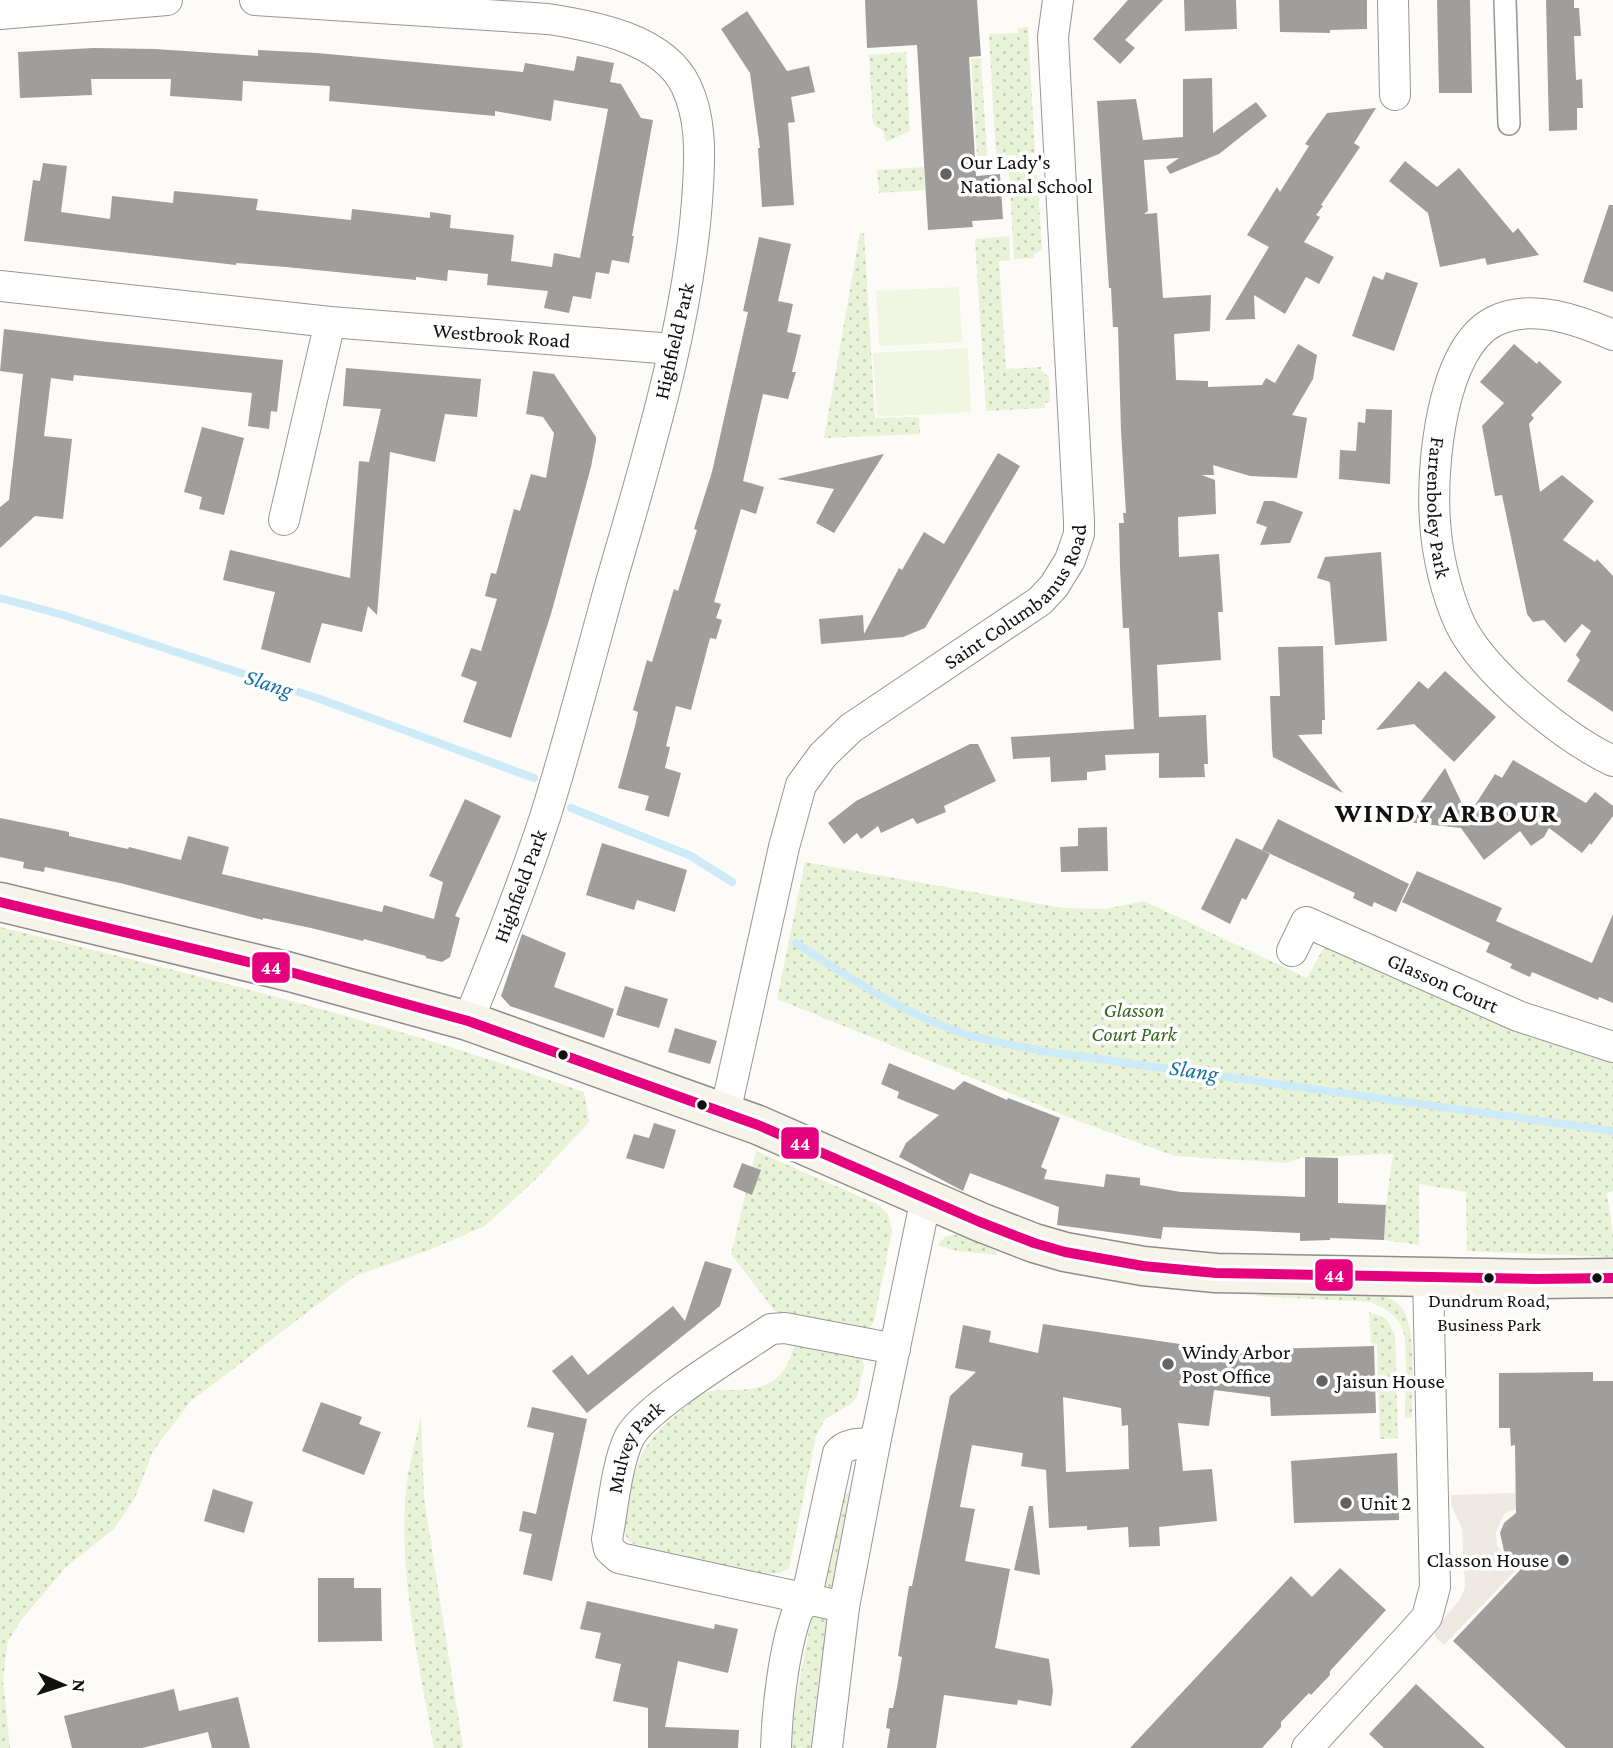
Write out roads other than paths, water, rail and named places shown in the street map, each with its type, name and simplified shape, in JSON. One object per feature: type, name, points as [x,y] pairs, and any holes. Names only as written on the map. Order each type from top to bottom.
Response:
[{"type":"main road","points":[[0,902],[277,969],[468,1021],[726,1113],[1034,1243],[1065,1252],[1130,1264],[1216,1273],[1613,1278]]},
{"type":"street","points":[[0,14],[167,0]]},
{"type":"street","name":"Highfield Park","points":[[255,0],[535,18],[582,24],[615,32],[673,66],[691,99],[699,136],[700,158],[691,264],[631,518],[549,803],[509,923],[468,1021]]},
{"type":"street","name":"Saint Columbanus Road","points":[[726,1113],[784,846],[801,786],[823,755],[851,728],[1040,601],[1054,586],[1070,560],[1079,534],[1053,37],[1058,0]]},
{"type":"street","points":[[1393,0],[1395,95]]},
{"type":"street","points":[[1505,0],[1509,124]]},
{"type":"street","name":"Westbrook Road","points":[[0,286],[330,322],[673,349]]},
{"type":"street","name":"Farrenboley Park","points":[[1613,335],[1572,320],[1537,314],[1514,314],[1495,321],[1479,332],[1463,355],[1445,407],[1438,443],[1434,493],[1438,543],[1449,592],[1461,624],[1472,642],[1504,680],[1552,722],[1613,761]]},
{"type":"street","points":[[284,520],[330,322]]},
{"type":"street","name":"Glasson Court","points":[[1292,951],[1306,922],[1518,1016],[1613,1046]]},
{"type":"street","points":[[827,1748],[844,1606],[926,1198]]},
{"type":"street","points":[[1307,1748],[1427,1617],[1433,1601],[1435,1547],[1428,1277]]},
{"type":"street","name":"Mulvey Park","points":[[844,1606],[619,1558],[608,1549],[607,1539],[621,1468],[630,1436],[663,1404],[771,1329],[785,1328],[895,1349]]},
{"type":"street","points":[[776,1748],[788,1652],[797,1612],[806,1600],[838,1453],[843,1447],[850,1445],[875,1443]]},
{"type":"waterway","name":"Slang","points":[[0,598],[60,614],[317,698],[534,778]]},
{"type":"waterway","name":"Slang","points":[[571,808],[691,856],[732,882]]},
{"type":"waterway","name":"Slang","points":[[796,943],[899,1006],[942,1026],[986,1039],[1049,1052],[1613,1131]]},
{"type":"place","name":"Our Lady's National School","points":[[946,174]]},
{"type":"place","name":"Dundrum Road, Business Park","points":[[1489,1278]]},
{"type":"place","name":"Windy Arbor Post Office","points":[[1168,1364]]},
{"type":"place","name":"Jaisun House","points":[[1322,1381]]},
{"type":"place","name":"Unit 2","points":[[1346,1503]]},
{"type":"place","name":"Classon House","points":[[1563,1560]]},
{"type":"district","name":"WINDY ARBOUR","points":[[1447,812]]},
{"type":"park label","name":"Glasson Court Park","points":[[1134,1022]]}]
